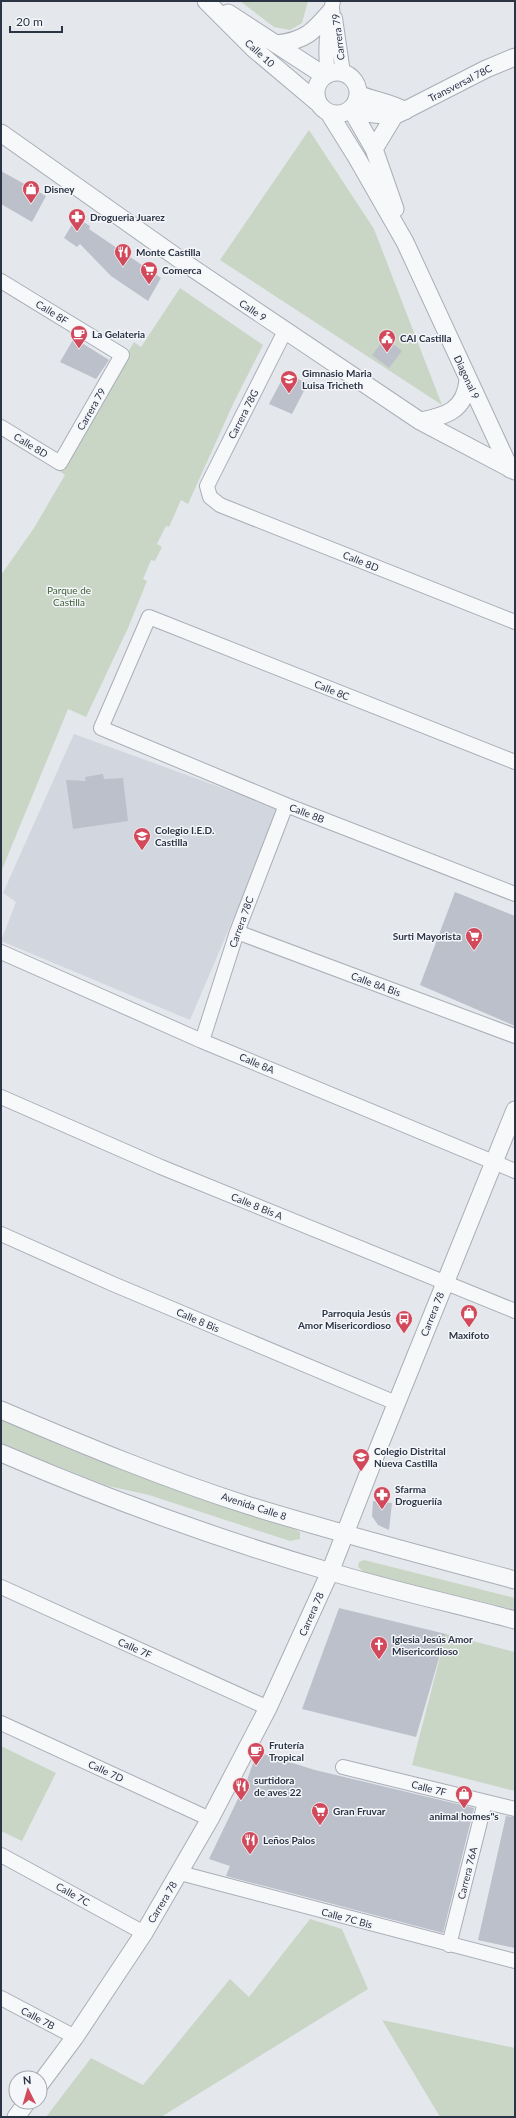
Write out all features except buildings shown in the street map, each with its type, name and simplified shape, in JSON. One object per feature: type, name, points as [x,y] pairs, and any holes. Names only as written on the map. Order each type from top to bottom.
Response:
[{"type":"street","name":"Calle 10","points":[[207,1],[276,44],[332,74]]},
{"type":"street","name":"Calle 10","points":[[207,1],[254,50],[323,107]]},
{"type":"street","points":[[276,44],[298,40],[307,36],[333,4]]},
{"type":"street","name":"Carrera 79","points":[[332,74],[326,58],[326,38],[333,4]]},
{"type":"street","name":"Transversal 78C","points":[[400,113],[486,69],[515,57]]},
{"type":"street","points":[[355,103],[341,114],[323,107],[317,87],[332,74],[354,81],[355,103],[365,113],[400,113]]},
{"type":"street","name":"Diagonal 9","points":[[355,103],[382,170],[405,242]]},
{"type":"street","name":"Diagonal 9","points":[[323,107],[357,158],[405,242],[468,380],[512,470]]},
{"type":"street","points":[[374,149],[400,113]]},
{"type":"street","name":"Calle 9","points":[[1,133],[285,331],[420,421],[512,470]]},
{"type":"street","name":"Calle 8F","points":[[1,281],[122,355]]},
{"type":"street","name":"Carrera 78G","points":[[210,497],[207,486],[285,331]]},
{"type":"street","name":"Carrera 79","points":[[60,463],[122,355]]},
{"type":"street","points":[[420,421],[439,417],[456,407],[467,390],[468,380]]},
{"type":"street","name":"Calle 8D","points":[[1,427],[60,463]]},
{"type":"street","name":"Calle 8D","points":[[210,497],[220,506],[515,622]]},
{"type":"street","name":"Calle 8C","points":[[101,728],[149,617],[515,762]]},
{"type":"street","name":"Calle 8B","points":[[101,728],[286,805],[515,894]]},
{"type":"street","name":"Carrera 78C","points":[[202,1041],[237,932],[286,805]]},
{"type":"street","name":"Calle 8A Bis","points":[[237,932],[515,1036]]},
{"type":"street","name":"Calle 8A","points":[[1,952],[202,1041],[515,1171]]},
{"type":"street","name":"Calle 8 Bis A","points":[[1,1097],[161,1167],[515,1311]]},
{"type":"street","name":"Carrera 78","points":[[48,2073],[75,2037],[144,1933],[210,1819],[268,1708],[330,1572],[396,1403],[515,1110]]},
{"type":"street","name":"Calle 8 Bis","points":[[1,1234],[113,1284],[396,1403]]},
{"type":"street","name":"Avenida Calle 8","points":[[1,1410],[106,1454],[248,1505],[345,1535],[515,1580]]},
{"type":"street","points":[[1,1453],[171,1519],[330,1572],[515,1620]]},
{"type":"street","name":"Calle 7F","points":[[1,1587],[268,1708]]},
{"type":"street","name":"Calle 7D","points":[[1,1723],[210,1819]]},
{"type":"street","name":"Calle 7F","points":[[343,1767],[515,1809]]},
{"type":"street","name":"Carrera 76A","points":[[449,1945],[485,1802]]},
{"type":"street","name":"Calle 7C","points":[[1,1855],[144,1933]]},
{"type":"street","name":"Calle 7C Bis","points":[[180,1873],[449,1945],[515,1961]]},
{"type":"street","name":"Calle 7B","points":[[1,1998],[75,2037]]},
{"type":"shaded area","name":"Colegio I.E.D. Castilla","points":[[74,734],[280,809],[190,1020],[1,941],[16,902],[3,893]]},
{"type":"green space","points":[[240,1],[308,1],[302,23],[290,30],[274,27]]},
{"type":"green space","points":[[309,130],[374,229],[442,405],[220,260]]},
{"type":"green space","name":"Parque de Castilla","points":[[180,288],[263,345],[234,402],[188,504],[181,500],[169,527],[166,526],[157,544],[162,547],[155,561],[151,560],[143,579],[147,581],[128,628],[86,717],[68,709],[1,872],[1,575],[34,528],[65,475],[58,470],[134,342],[141,347]]},
{"type":"green space","points":[[1,1419],[73,1451],[109,1465],[183,1492],[294,1529],[300,1532],[300,1539],[290,1541],[149,1495],[108,1486],[1,1444]]},
{"type":"green space","points":[[364,1560],[515,1598],[515,1610],[366,1574],[358,1567],[359,1562]]},
{"type":"green space","points":[[446,1634],[515,1652],[515,1791],[412,1765]]},
{"type":"green space","points":[[1,1746],[56,1773],[22,1841],[1,1831]]},
{"type":"green space","points":[[310,1919],[342,1929],[368,1989],[161,2117],[46,2117],[91,2058],[143,2085],[230,1979],[249,1997]]},
{"type":"green space","points":[[382,2020],[515,2048],[515,2117],[440,2117]]},
{"type":"place","name":"Disney","points":[[31,204]]},
{"type":"place","name":"Drogueria Juarez","points":[[77,232]]},
{"type":"place","name":"Monte Castilla","points":[[123,267]]},
{"type":"place","name":"Comerca","points":[[149,285]]},
{"type":"place","name":"La Gelateria","points":[[79,349]]},
{"type":"place","name":"CAI Castilla","points":[[387,353]]},
{"type":"place","name":"Gimnasio Maria Luisa Tricheth","points":[[289,394]]},
{"type":"place","name":"Colegio I.E.D. Castilla","points":[[142,851]]},
{"type":"place","name":"Surti Mayorista","points":[[474,951]]},
{"type":"place","name":"Maxifoto","points":[[469,1328]]},
{"type":"place","name":"Parroquia Jesús Amor Misericordioso","points":[[404,1334]]},
{"type":"place","name":"Colegio Distrital Nueva Castilla","points":[[361,1472]]},
{"type":"place","name":"Sfarma Drogueriía","points":[[382,1510]]},
{"type":"place","name":"Iglesia Jesús Amor Misericordioso","points":[[379,1660]]},
{"type":"place","name":"Frutería Tropical","points":[[256,1766]]},
{"type":"place","name":"surtidora de aves 22","points":[[241,1801]]},
{"type":"place","name":"animal homes\"s","points":[[464,1809]]},
{"type":"place","name":"Gran Fruvar","points":[[320,1826]]},
{"type":"place","name":"Leños Palos","points":[[250,1855]]}]
